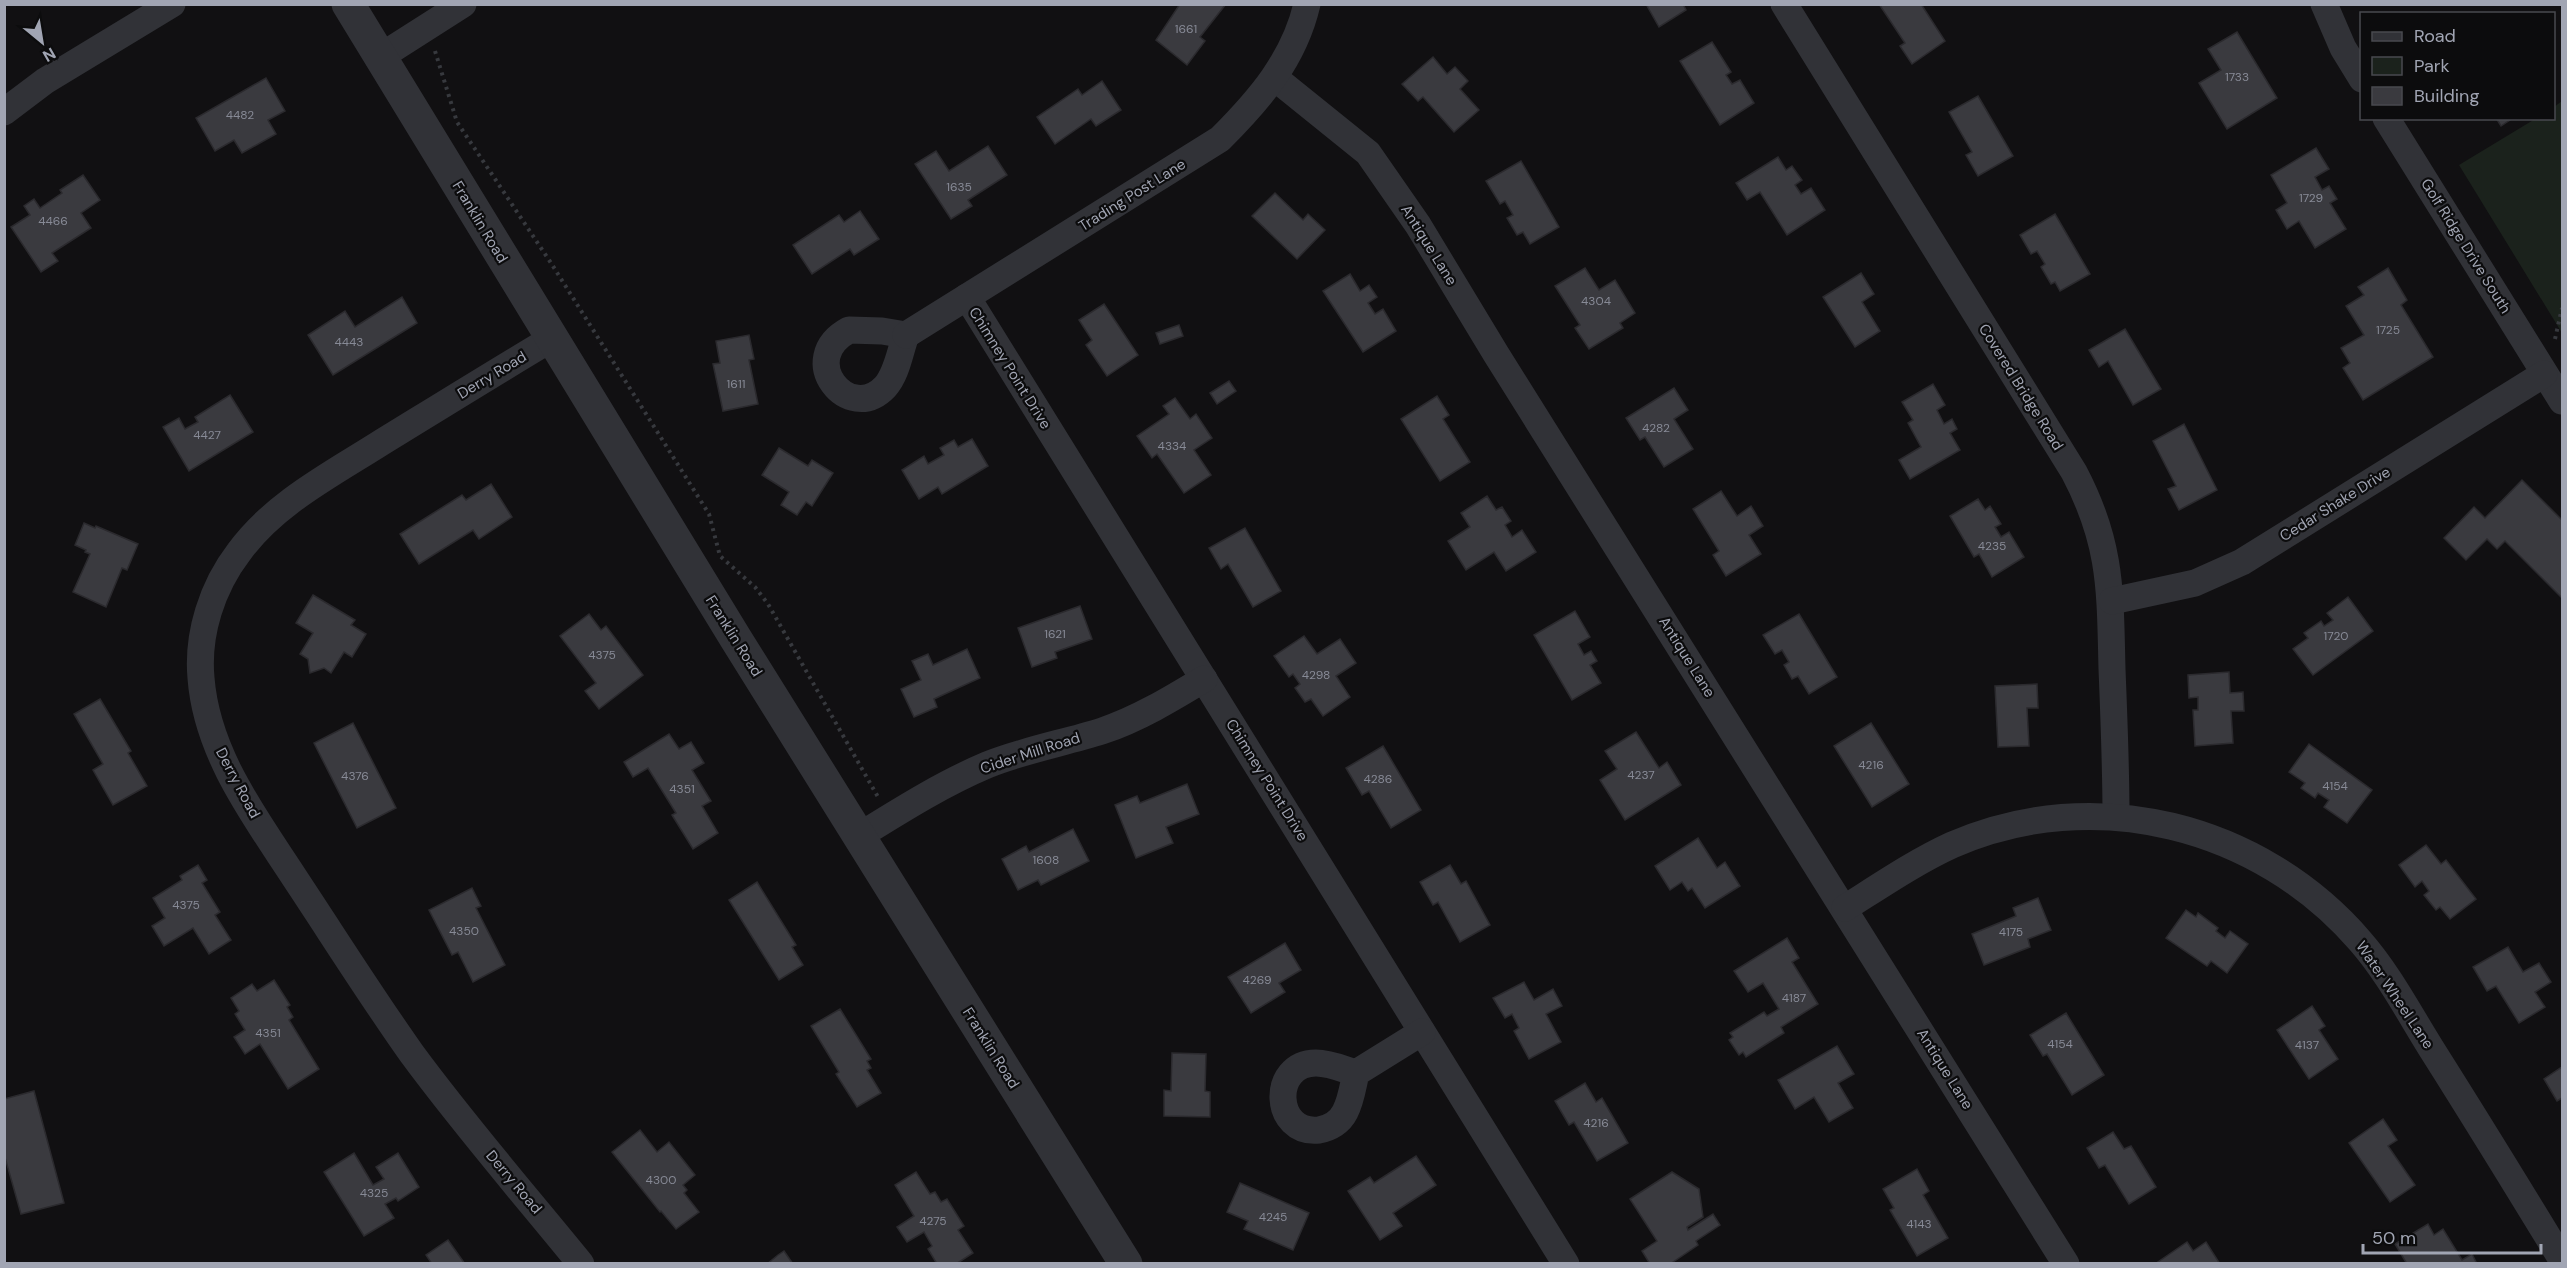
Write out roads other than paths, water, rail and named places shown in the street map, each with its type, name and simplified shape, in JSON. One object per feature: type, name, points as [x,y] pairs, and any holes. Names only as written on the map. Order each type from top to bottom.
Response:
[{"type":"street","points":[[6,108],[82,58],[172,4]]},
{"type":"street","name":"Franklin Road","points":[[348,4],[551,339],[1126,1263]]},
{"type":"street","points":[[380,57],[463,4]]},
{"type":"street","name":"Trading Post Lane","points":[[906,335],[1220,139],[1252,107],[1275,78],[1292,48],[1307,4]]},
{"type":"street","name":"Covered Bridge Road","points":[[1784,4],[2074,472],[2097,522],[2105,551],[2112,602],[2116,816]]},
{"type":"street","points":[[2324,4],[2343,48],[2360,77]]},
{"type":"street","name":"Antique Lane","points":[[1275,78],[1368,153],[1391,184],[2066,1263]]},
{"type":"street","name":"Golf Ridge Drive South","points":[[2387,120],[2562,401]]},
{"type":"street","name":"Chimney Point Drive","points":[[967,297],[1566,1263]]},
{"type":"street","name":"Derry Road","points":[[551,339],[308,489],[260,529],[240,550],[227,570],[206,616],[200,649],[201,680],[208,718],[220,755],[244,800],[370,994],[464,1122],[582,1263]]},
{"type":"street","name":"Cedar Shake Drive","points":[[2112,602],[2195,583],[2242,562],[2544,374]]},
{"type":"street","name":"Cider Mill Road","points":[[859,836],[928,793],[965,775],[990,764],[1135,718],[1204,679]]},
{"type":"street","name":"Water Wheel Lane","points":[[1845,908],[1952,845],[2030,821],[2077,816],[2116,816],[2188,829],[2235,846],[2283,872],[2326,905],[2361,942],[2377,963],[2562,1260]]},
{"type":"street","points":[[1356,1072],[1422,1032]]}]
